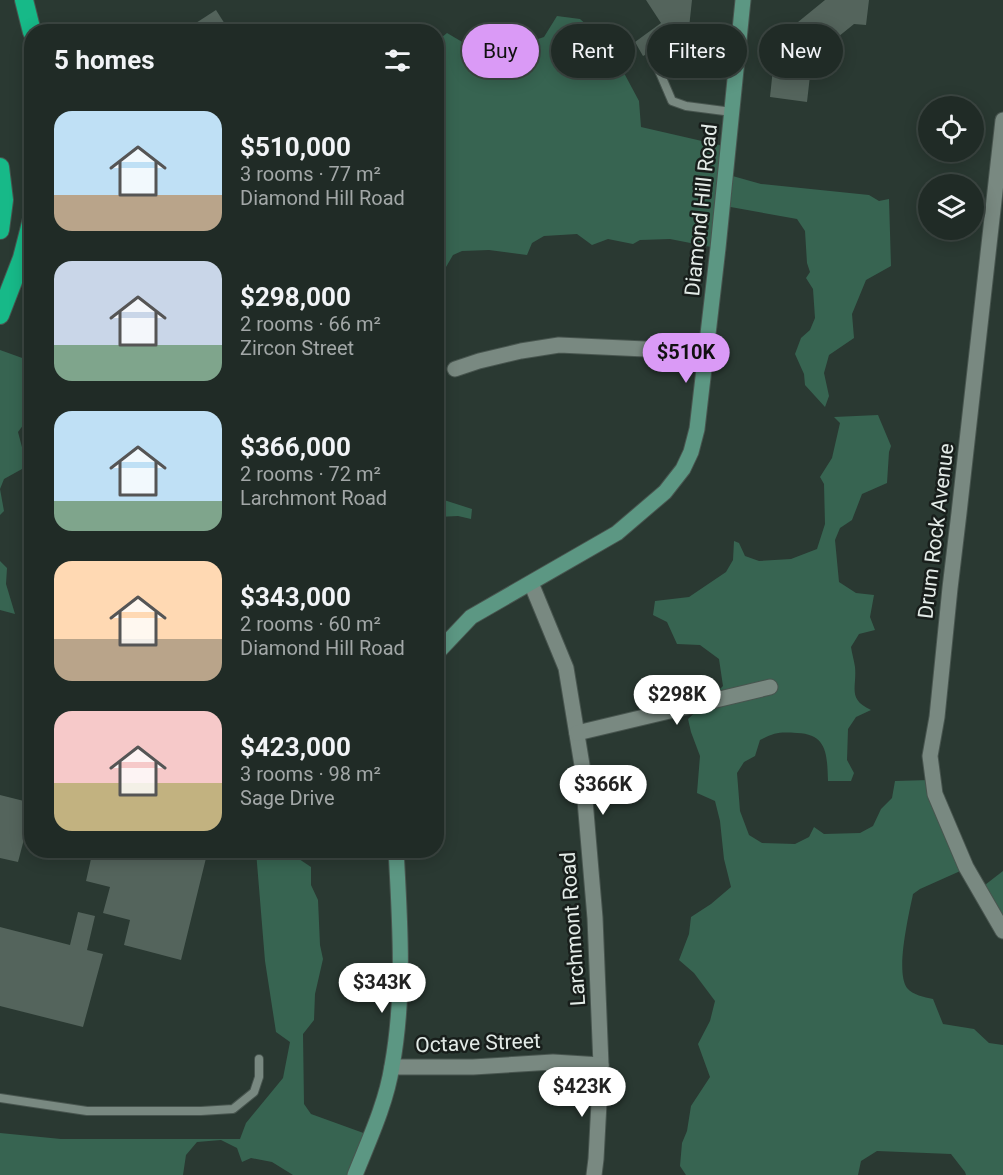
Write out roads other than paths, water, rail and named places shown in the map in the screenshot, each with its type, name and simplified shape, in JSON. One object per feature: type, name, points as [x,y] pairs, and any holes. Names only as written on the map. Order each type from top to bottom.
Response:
[{"type":"highway","points":[[24,0],[30,24]]},
{"type":"highway","points":[[0,167],[4,200],[0,230]]},
{"type":"highway","points":[[0,315],[24,250]]},
{"type":"street","name":"Diamond Hill Road","points":[[444,643],[471,617],[617,533],[665,492],[683,469],[691,452],[698,429],[743,0]]},
{"type":"street","name":"Drum Rock Avenue","points":[[1003,120],[937,717],[930,756],[935,794],[966,867],[1003,931]]},
{"type":"street","points":[[455,369],[521,351],[559,345],[645,349],[706,356]]},
{"type":"street","name":"Larchmont Road","points":[[531,584],[566,668],[582,765],[595,918],[601,1065],[594,1175]]},
{"type":"street","points":[[577,733],[770,687]]},
{"type":"street","points":[[355,1175],[383,1104],[392,1067],[400,1002],[396,858]]},
{"type":"street","name":"Octave Street","points":[[392,1067],[473,1067],[553,1062],[601,1065]]},
{"type":"lane","points":[[662,78],[672,101],[686,106],[732,112]]},
{"type":"lane","points":[[0,1098],[87,1111],[233,1109],[254,1092],[259,1077],[259,1059]]}]
